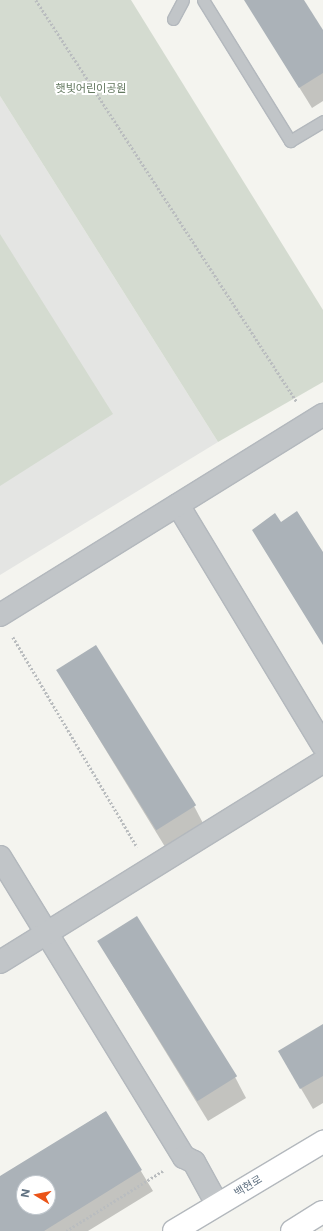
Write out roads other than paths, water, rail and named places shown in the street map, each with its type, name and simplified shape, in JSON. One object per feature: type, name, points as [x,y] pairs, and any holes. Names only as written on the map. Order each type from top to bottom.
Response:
[{"type":"main road","name":"백현로","points":[[174,1231],[323,1142]]},
{"type":"main road","points":[[292,1231],[323,1212]]},
{"type":"street","points":[[0,615],[316,419]]},
{"type":"street","points":[[178,505],[323,745]]},
{"type":"street","points":[[0,962],[46,932],[323,762]]},
{"type":"street","points":[[0,858],[184,1157],[194,1162],[217,1204]]},
{"type":"lane","points":[[173,19],[183,0]]},
{"type":"lane","points":[[203,0],[290,141],[323,120]]},
{"type":"park label","name":"햇빛어린이공원","points":[[91,88]]}]
